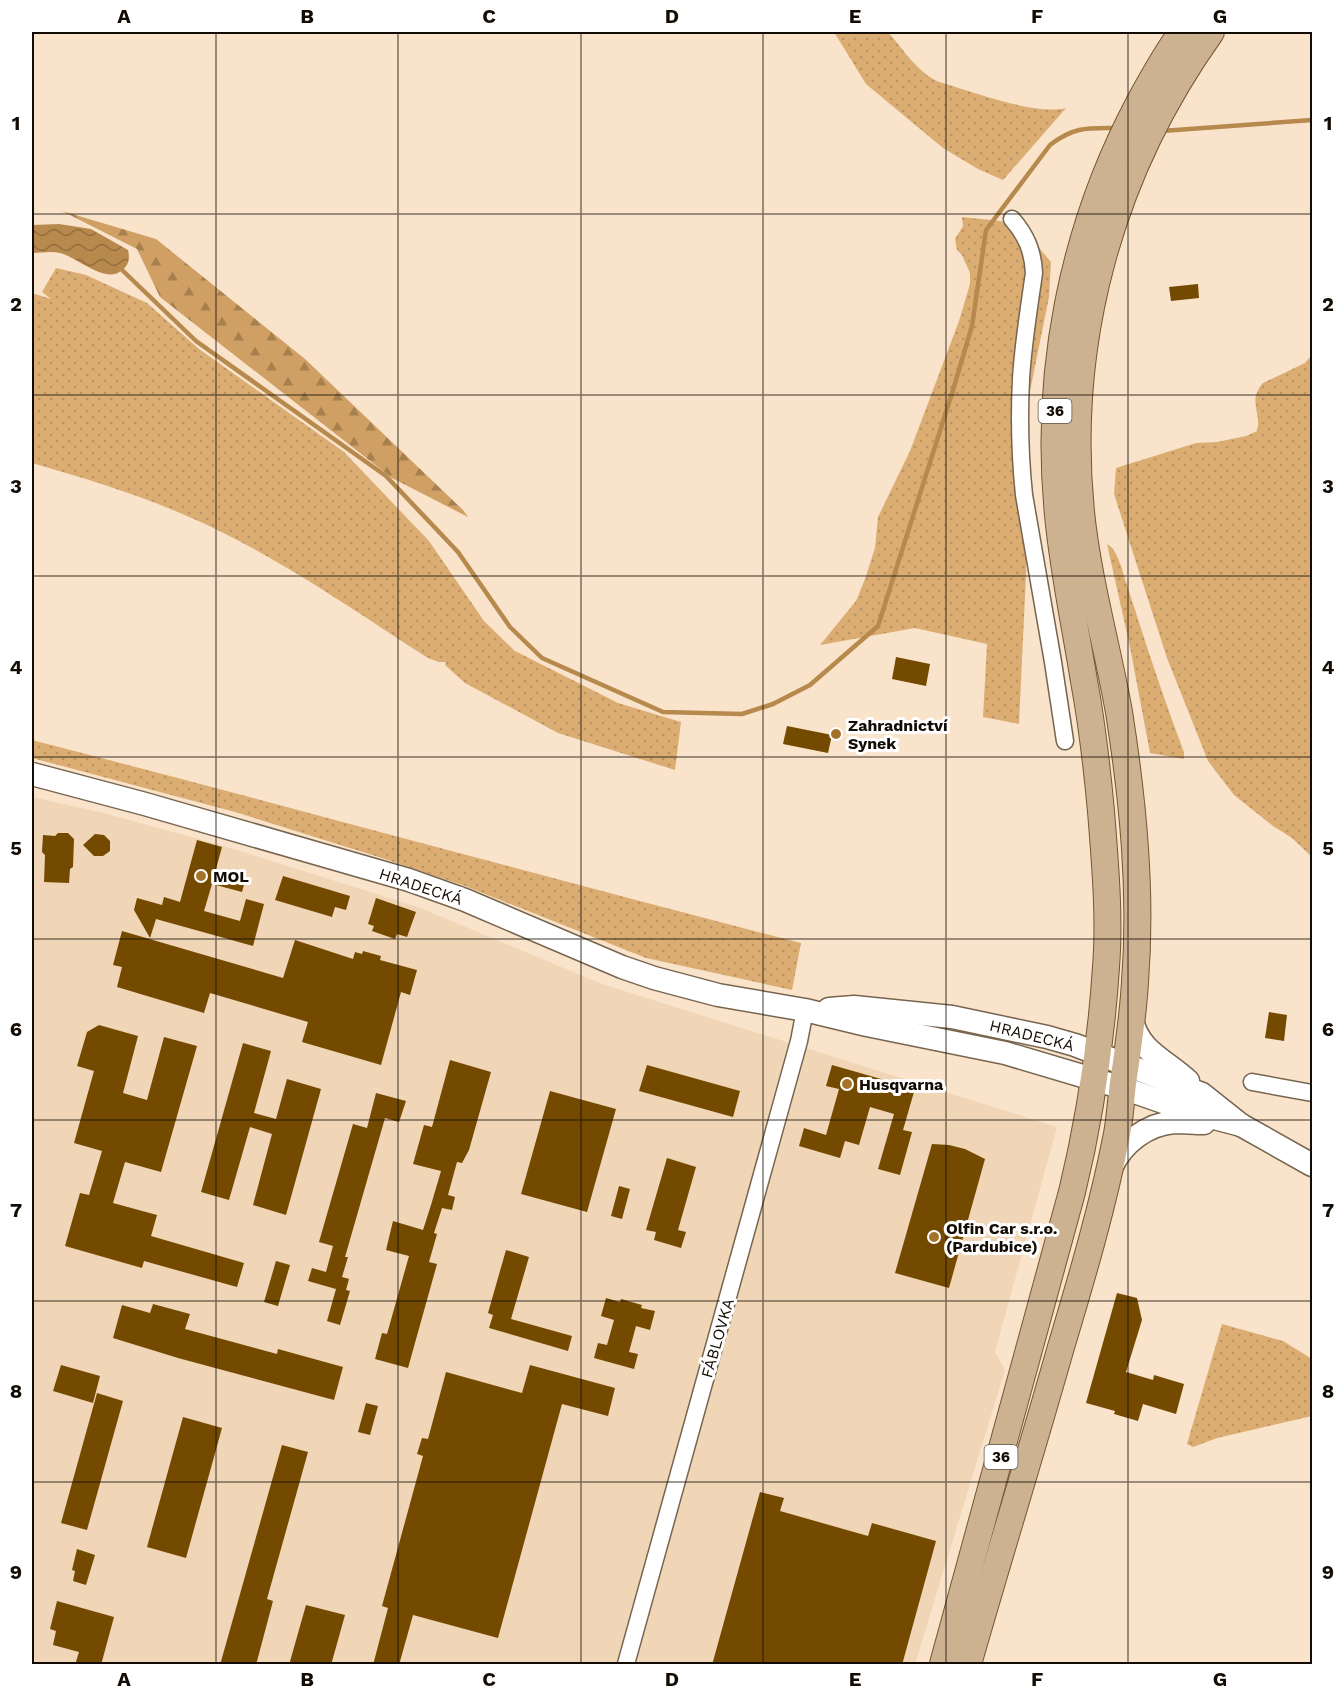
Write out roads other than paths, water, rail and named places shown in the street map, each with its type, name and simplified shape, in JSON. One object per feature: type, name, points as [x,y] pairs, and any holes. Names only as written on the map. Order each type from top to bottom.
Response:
[{"type":"main road","name":"36","points":[[968,1665],[1085,1266],[1117,1130],[1132,1020],[1136,982],[1137,864],[1118,712],[1086,550],[1080,503],[1077,437],[1080,381],[1093,294],[1108,238],[1129,177],[1142,148],[1155,74],[1182,32]]},
{"type":"main road","name":"36","points":[[943,1665],[1061,1238],[1095,1080],[1107,965],[1104,846],[1091,726],[1063,554],[1055,476],[1054,427],[1059,360],[1070,289],[1096,199],[1117,147],[1211,32]]},
{"type":"main road","name":"HRADECKÁ","points":[[32,774],[409,880],[465,900],[622,967],[654,978],[718,994],[806,1010],[1005,1053],[1095,1080],[1124,1076],[1202,1094],[1241,1125],[1312,1165]]},
{"type":"main road","name":"HRADECKÁ","points":[[806,1010],[854,1007],[952,1017],[1047,1037],[1098,1053],[1124,1076],[1195,1113],[1241,1125]]},
{"type":"main road","points":[[1132,1020],[1137,1036],[1147,1050],[1183,1076],[1202,1094]]},
{"type":"main road","points":[[1108,1175],[1119,1154],[1127,1145],[1156,1126],[1176,1122],[1241,1125]]},
{"type":"street","points":[[1012,219],[1026,238],[1033,261],[1034,273],[1021,376],[1019,411],[1021,467],[1065,741]]},
{"type":"street","name":"FÁBLOVKA","points":[[626,1665],[806,1010]]},
{"type":"street","points":[[1252,1082],[1312,1092]]},
{"type":"water","points":[[59,224],[91,229],[128,250],[129,259],[124,269],[114,274],[107,274],[60,253],[32,253],[32,225]]},
{"type":"waterway","points":[[1162,131],[1312,120]]},
{"type":"waterway","points":[[119,267],[196,341],[386,476],[458,552],[510,627],[542,658],[663,712],[742,714],[773,704],[810,685],[878,626],[972,326],[986,230],[1050,145],[1074,131],[1090,128],[1117,128]]},
{"type":"place","name":"Zahradnictví Synek","points":[[836,734]]},
{"type":"place","name":"MOL","points":[[201,876]]},
{"type":"place","name":"Husqvarna","points":[[847,1084]]},
{"type":"place","name":"Olfin Car s.r.o. (Pardubice)","points":[[934,1237]]}]
